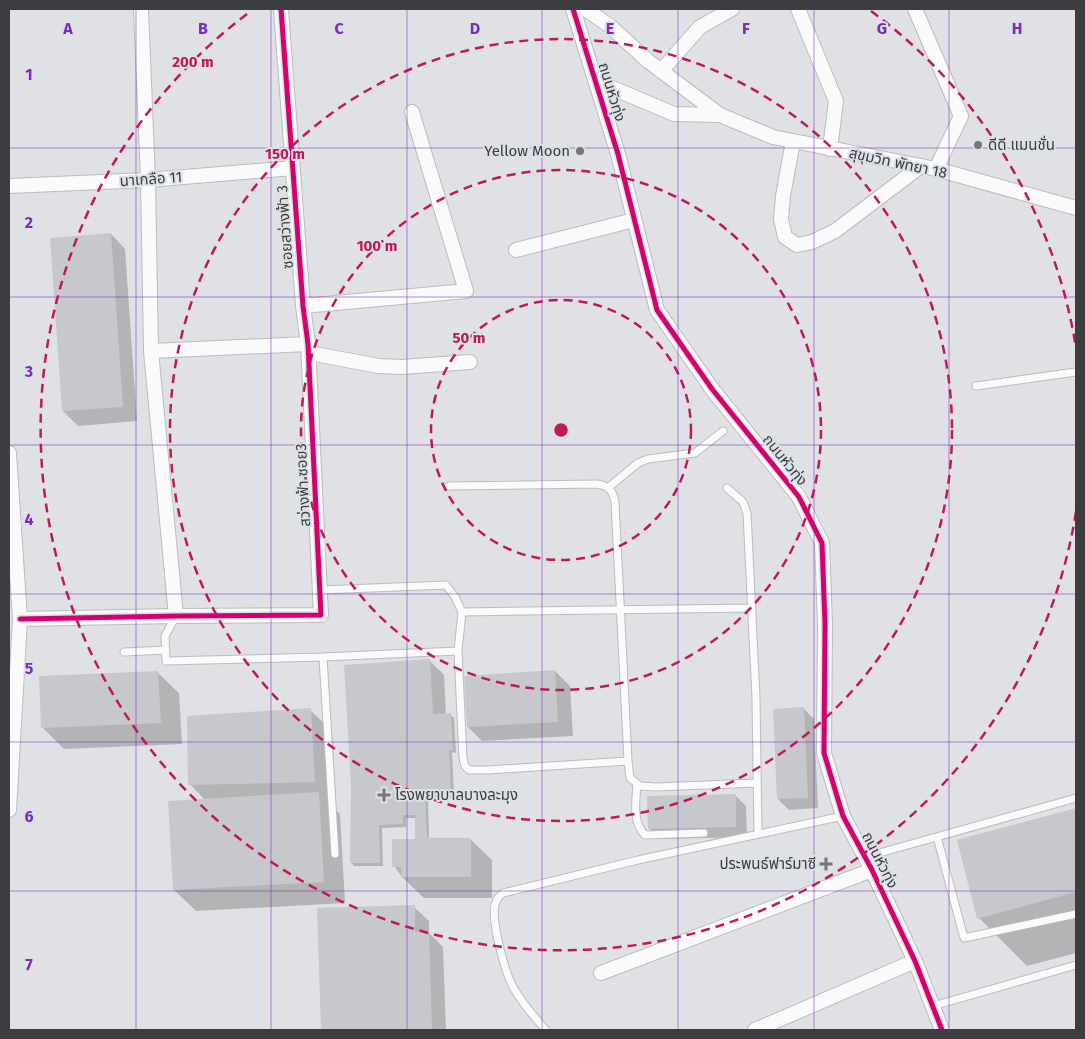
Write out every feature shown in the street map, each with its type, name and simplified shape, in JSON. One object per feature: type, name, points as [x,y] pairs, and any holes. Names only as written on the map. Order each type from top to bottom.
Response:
[{"type":"street","points":[[20,619],[176,616],[151,351],[148,180],[141,9]]},
{"type":"street","name":"ซอยสว่างฟ้า 3","points":[[281,9],[303,306],[308,349]]},
{"type":"street","name":"ถนนหัวทุ่ง","points":[[573,9],[618,154],[657,310],[712,389],[799,497],[822,543],[825,624],[824,753],[843,816],[872,870],[915,961],[942,1030]]},
{"type":"street","name":"สุขุมวิท พัทยา 18","points":[[586,9],[610,26],[648,61],[720,116],[773,137],[936,169],[1076,208]]},
{"type":"street","points":[[661,71],[700,27],[732,9]]},
{"type":"street","points":[[798,9],[836,101],[830,149]]},
{"type":"street","points":[[915,9],[961,116],[936,169]]},
{"type":"street","name":"สุขุมวิท พัทยา 18","points":[[596,81],[674,114],[720,116]]},
{"type":"street","points":[[303,306],[466,291],[412,112]]},
{"type":"street","points":[[793,141],[783,196],[781,219],[785,237],[797,245],[812,242],[835,231],[921,166]]},
{"type":"street","name":"นาเกลือ 11","points":[[9,186],[148,180],[293,168]]},
{"type":"street","points":[[516,250],[634,220]]},
{"type":"street","points":[[151,351],[308,349],[378,366],[402,367],[470,362]]},
{"type":"street","name":"สว่างฟ้า ซอย3","points":[[176,616],[322,615],[308,349]]},
{"type":"street","points":[[9,453],[20,619],[9,810]]},
{"type":"street","points":[[601,973],[872,870]]},
{"type":"street","points":[[756,1030],[915,961]]},
{"type":"lane","points":[[976,386],[1076,372]]},
{"type":"lane","points":[[609,487],[638,463],[648,459],[695,453],[723,431]]},
{"type":"lane","points":[[449,486],[583,484],[609,487],[614,493],[615,502],[630,778],[640,786],[656,787],[757,783]]},
{"type":"lane","points":[[727,488],[738,496],[746,506],[756,698],[758,833]]},
{"type":"lane","points":[[321,590],[446,585],[455,597],[462,612],[458,651],[463,758],[465,766],[469,770],[628,762]]},
{"type":"lane","points":[[462,612],[752,608]]},
{"type":"lane","points":[[176,616],[165,636],[166,661],[458,651]]},
{"type":"lane","points":[[124,652],[166,650]]},
{"type":"lane","points":[[323,657],[335,854]]},
{"type":"lane","points":[[637,784],[636,812],[638,827],[645,835],[704,833]]},
{"type":"lane","points":[[865,856],[1076,798]]},
{"type":"lane","points":[[546,1030],[518,994],[508,976],[494,916],[495,904],[503,893],[758,833],[843,816]]},
{"type":"lane","points":[[937,837],[964,938],[1076,914]]},
{"type":"lane","points":[[933,1006],[1076,964]]},
{"type":"building","points":[[111,233],[123,407],[62,411],[50,238]]},
{"type":"building","points":[[430,659],[433,714],[451,713],[453,750],[449,750],[451,792],[425,795],[427,838],[471,838],[471,877],[401,877],[401,867],[392,867],[392,839],[415,839],[415,815],[403,815],[403,824],[379,825],[380,863],[350,863],[351,785],[344,665]]},
{"type":"building","points":[[555,670],[558,722],[467,727],[464,676]]},
{"type":"building","points":[[158,671],[161,723],[41,728],[39,676]]},
{"type":"building","points":[[804,707],[808,798],[777,799],[773,709]]},
{"type":"building","points":[[311,708],[315,782],[188,785],[187,716]]},
{"type":"building","points":[[319,792],[324,882],[173,890],[168,801]]},
{"type":"building","points":[[736,794],[736,827],[648,829],[647,796]]},
{"type":"building","points":[[1076,808],[1076,892],[977,919],[957,840]]},
{"type":"building","points":[[415,905],[415,932],[429,931],[432,1030],[321,1030],[317,908]]},
{"type":"cycle path","points":[[20,619],[321,615],[308,344],[303,306],[281,9]]},
{"type":"cycle path","points":[[573,9],[618,154],[657,310],[712,389],[799,497],[822,543],[825,624],[824,753],[843,816],[872,870],[915,961],[942,1030]]},
{"type":"place","name":"ดีดี แมนชั่น","points":[[978,145]]},
{"type":"place","name":"Yellow Moon","points":[[580,151]]},
{"type":"place","name":"โรงพยาบาลบางละมุง","points":[[384,795]]},
{"type":"place","name":"ประพนธ์ฟาร์มาซี","points":[[826,864]]}]
